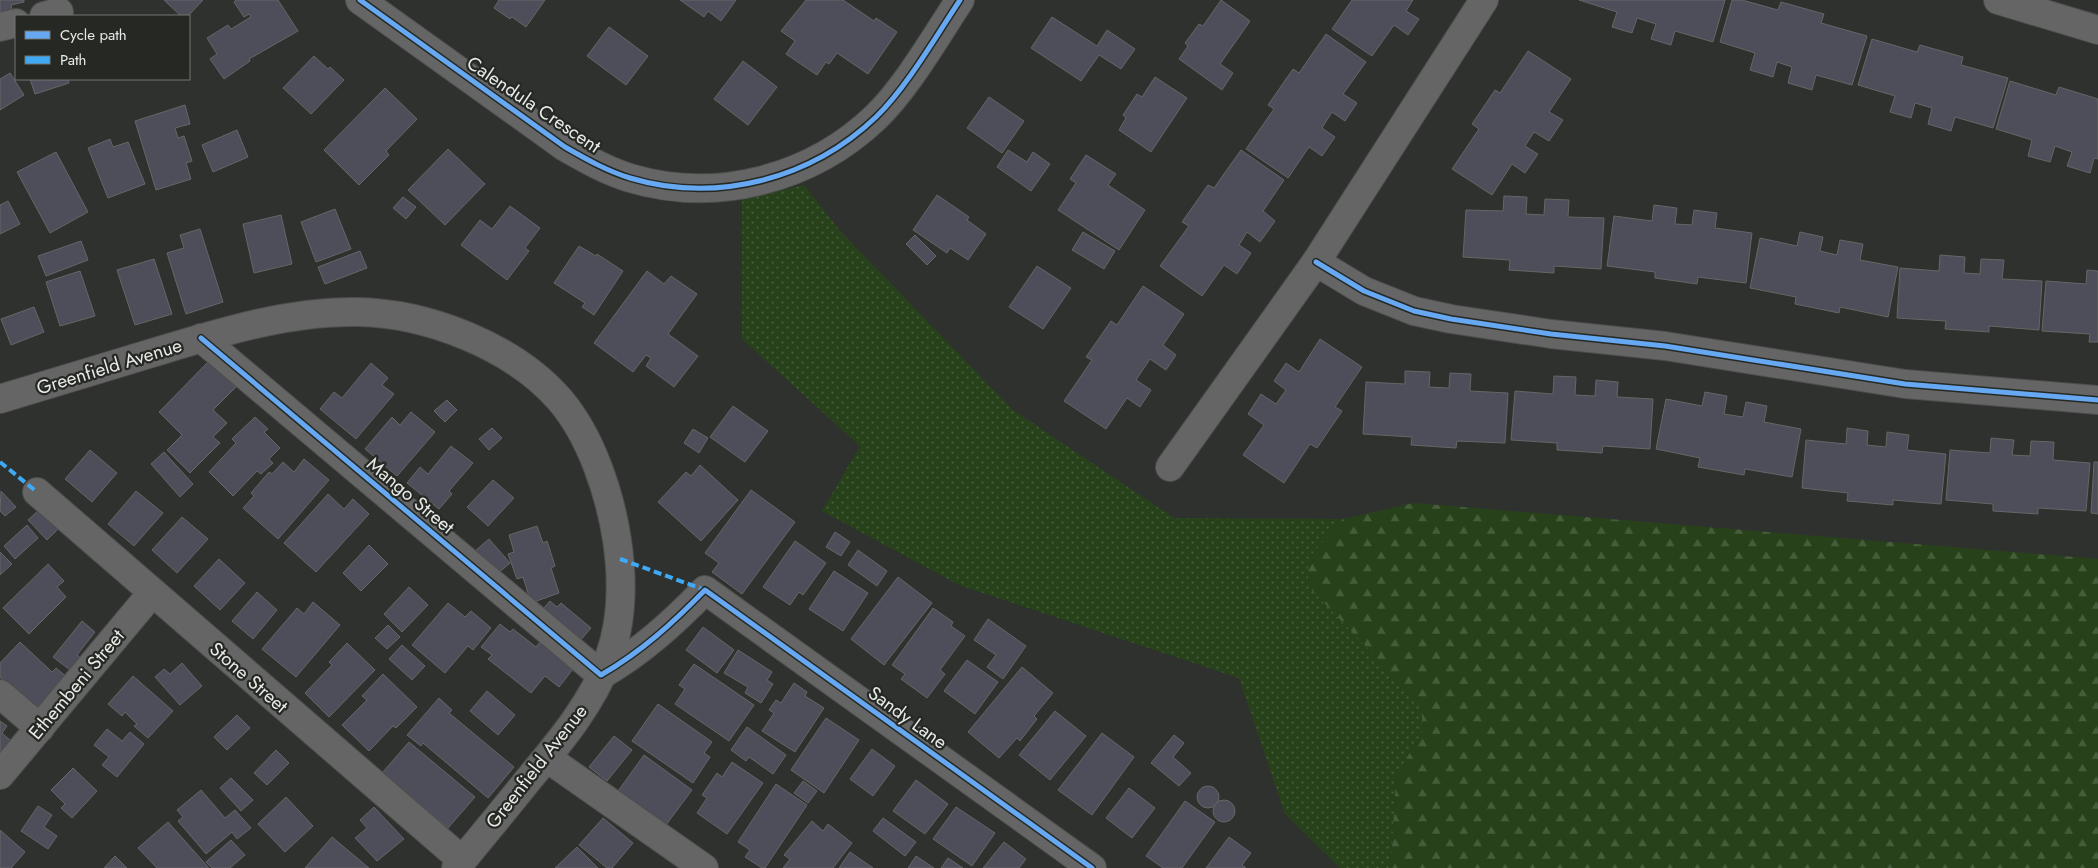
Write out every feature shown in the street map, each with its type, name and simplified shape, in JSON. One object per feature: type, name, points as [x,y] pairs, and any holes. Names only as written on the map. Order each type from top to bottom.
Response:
[{"type":"street","name":"Calendula Crescent","points":[[360,0],[565,147],[597,165],[630,178],[665,186],[701,188],[737,186],[769,180],[827,155],[853,137],[877,116],[898,91],[960,0]]},
{"type":"street","points":[[1170,467],[1316,262],[1484,0]]},
{"type":"street","points":[[1998,0],[2098,30]]},
{"type":"street","points":[[0,27],[15,23]]},
{"type":"street","points":[[1316,262],[1364,291],[1414,311],[1451,319],[1551,334],[1665,346],[1905,384],[2098,400]]},
{"type":"street","name":"Greenfield Avenue","points":[[0,399],[201,338],[312,314],[355,312],[388,314],[423,321],[465,335],[504,355],[533,374],[560,401],[583,436],[602,476],[614,518],[622,585],[619,617],[612,647],[601,675],[576,721],[459,864]]},
{"type":"street","name":"Mango Street","points":[[201,338],[601,675]]},
{"type":"street","name":"Stone Street","points":[[37,492],[459,864]]},
{"type":"street","name":"Sandy Lane","points":[[601,675],[624,662],[673,624],[705,590],[1092,868]]},
{"type":"street","name":"Ethembeni Street","points":[[0,775],[152,593]]},
{"type":"street","points":[[0,694],[40,728]]},
{"type":"street","points":[[547,758],[704,868]]},
{"type":"green space","points":[[804,185],[841,232],[1013,410],[1174,518],[1343,519],[1308,559],[1308,586],[1421,704],[1423,731],[1396,776],[1391,868],[1340,868],[1285,814],[1239,678],[959,585],[822,511],[860,446],[742,339],[742,200]]},
{"type":"green space","points":[[1414,503],[2098,559],[2098,868],[1391,868],[1396,776],[1423,731],[1421,704],[1308,586],[1308,559],[1343,519]]},
{"type":"building","points":[[0,0],[24,0],[24,2],[11,5],[12,10],[0,12]]},
{"type":"building","points":[[164,0],[203,0],[189,15],[180,15]]},
{"type":"building","points":[[236,0],[278,0],[298,31],[249,59],[250,61],[224,79],[210,59],[217,54],[207,38],[228,25],[231,29],[251,17],[249,14],[244,17],[234,2]]},
{"type":"building","points":[[499,0],[545,0],[526,27],[494,8]]},
{"type":"building","points":[[680,0],[736,0],[721,21],[708,11],[704,17]]},
{"type":"building","points":[[806,0],[843,0],[874,21],[876,18],[897,32],[868,74],[837,53],[829,64],[826,62],[817,75],[786,54],[795,41],[781,31]]},
{"type":"building","points":[[1221,0],[1250,21],[1220,64],[1233,73],[1222,90],[1179,59],[1188,46],[1185,43],[1199,24],[1203,26]]},
{"type":"building","points":[[1352,0],[1413,0],[1406,11],[1419,19],[1408,35],[1394,25],[1372,56],[1332,29]]},
{"type":"building","points":[[1579,0],[1725,0],[1713,42],[1675,31],[1671,45],[1651,39],[1656,24],[1637,18],[1632,33],[1612,27],[1617,12]]},
{"type":"building","points":[[1732,0],[1742,0],[1778,10],[1781,2],[1824,14],[1821,23],[1867,36],[1852,85],[1816,75],[1812,90],[1788,83],[1792,67],[1777,62],[1773,77],[1750,70],[1755,53],[1720,42]]},
{"type":"building","points":[[1052,17],[1097,46],[1107,30],[1135,49],[1121,69],[1099,55],[1081,81],[1031,48]]},
{"type":"building","points":[[609,27],[648,56],[626,85],[587,56]]},
{"type":"building","points":[[1326,34],[1366,62],[1343,94],[1357,103],[1345,121],[1332,112],[1322,128],[1335,137],[1322,156],[1309,147],[1288,178],[1246,149],[1274,109],[1268,105],[1293,69],[1299,73]]},
{"type":"building","points":[[1872,39],[1917,52],[1920,45],[1963,57],[1961,65],[2008,78],[1993,128],[1955,117],[1951,131],[1928,124],[1932,108],[1915,103],[1911,118],[1890,112],[1895,96],[1858,85]]},
{"type":"building","points":[[1528,51],[1571,79],[1549,112],[1563,120],[1549,141],[1534,132],[1525,146],[1538,154],[1525,173],[1512,164],[1492,195],[1452,169],[1479,129],[1472,124],[1495,90],[1500,93]]},
{"type":"building","points":[[314,56],[344,80],[311,114],[283,88]]},
{"type":"building","points":[[743,61],[777,87],[748,125],[714,99]]},
{"type":"building","points":[[10,73],[24,95],[0,110],[0,79]]},
{"type":"building","points":[[1155,77],[1187,98],[1151,152],[1119,130],[1126,118],[1123,115],[1137,94],[1142,97]]},
{"type":"building","points":[[30,80],[68,80],[69,83],[35,94]]},
{"type":"building","points":[[2010,81],[2056,95],[2059,87],[2098,99],[2098,159],[2094,158],[2090,173],[2067,166],[2072,152],[2055,146],[2050,162],[2028,156],[2032,140],[1996,129]]},
{"type":"building","points":[[385,88],[417,119],[386,151],[389,155],[359,185],[324,150]]},
{"type":"building","points":[[989,97],[1024,121],[1002,153],[967,128]]},
{"type":"building","points":[[185,105],[190,124],[175,128],[178,138],[184,136],[192,161],[186,163],[191,179],[156,190],[135,121]]},
{"type":"building","points":[[237,130],[248,157],[213,172],[202,145]]},
{"type":"building","points":[[110,139],[113,147],[128,142],[145,184],[108,198],[88,148]]},
{"type":"building","points":[[448,149],[485,184],[445,225],[408,190]]},
{"type":"building","points":[[1008,150],[1027,162],[1033,152],[1050,164],[1031,191],[997,167]]},
{"type":"building","points":[[1241,150],[1284,180],[1263,211],[1275,221],[1260,242],[1247,232],[1239,245],[1251,253],[1237,274],[1224,265],[1202,296],[1160,266],[1189,226],[1182,222],[1208,185],[1214,188]]},
{"type":"building","points":[[56,152],[88,212],[50,233],[17,172]]},
{"type":"building","points":[[1086,155],[1116,174],[1108,185],[1145,210],[1119,250],[1058,210],[1076,183],[1070,179]]},
{"type":"building","points":[[937,195],[969,217],[967,220],[986,234],[968,260],[950,248],[947,253],[913,230]]},
{"type":"building","points":[[1504,196],[1527,197],[1526,214],[1544,215],[1545,199],[1569,200],[1568,217],[1604,218],[1601,269],[1554,266],[1554,273],[1509,270],[1510,260],[1463,257],[1466,210],[1503,211]]},
{"type":"building","points":[[403,197],[416,207],[406,219],[393,208]]},
{"type":"building","points":[[8,201],[20,224],[0,234],[0,205]]},
{"type":"building","points":[[1654,205],[1677,208],[1675,224],[1692,225],[1694,210],[1717,213],[1715,228],[1752,233],[1746,283],[1698,277],[1697,284],[1655,278],[1655,272],[1607,266],[1614,216],[1652,221]]},
{"type":"building","points":[[510,206],[540,228],[525,248],[529,251],[507,280],[461,245],[480,220],[492,229]]},
{"type":"building","points":[[335,209],[351,249],[316,262],[301,222]]},
{"type":"building","points":[[281,215],[292,264],[254,273],[243,224]]},
{"type":"building","points":[[200,229],[223,302],[186,314],[167,253],[184,248],[180,235]]},
{"type":"building","points":[[1083,232],[1115,251],[1104,269],[1072,250]]},
{"type":"building","points":[[1800,232],[1823,237],[1820,251],[1837,255],[1840,240],[1863,244],[1860,260],[1898,267],[1888,317],[1840,307],[1839,313],[1795,304],[1796,297],[1750,288],[1760,238],[1797,246]]},
{"type":"building","points":[[915,235],[936,256],[927,265],[906,244]]},
{"type":"building","points":[[81,241],[88,260],[46,276],[38,256]]},
{"type":"building","points":[[579,246],[596,256],[597,254],[623,271],[594,315],[582,307],[585,303],[554,283]]},
{"type":"building","points":[[360,251],[367,268],[325,284],[318,267]]},
{"type":"building","points":[[1940,255],[1965,257],[1964,273],[1980,274],[1981,259],[2004,260],[2002,279],[2042,281],[2039,330],[1989,326],[1989,332],[1945,329],[1946,321],[1897,318],[1900,268],[1939,271]]},
{"type":"building","points":[[154,259],[172,314],[135,325],[117,270]]},
{"type":"building","points":[[1037,266],[1071,288],[1043,329],[1009,307]]},
{"type":"building","points":[[2087,270],[2098,271],[2098,342],[2089,342],[2090,334],[2042,331],[2046,281],[2086,284]]},
{"type":"building","points":[[80,271],[95,316],[60,326],[46,282]]},
{"type":"building","points":[[647,271],[664,284],[671,276],[697,294],[668,334],[698,356],[674,387],[646,366],[651,358],[646,355],[633,372],[594,343]]},
{"type":"building","points":[[1143,286],[1184,314],[1163,345],[1176,355],[1166,370],[1150,359],[1136,380],[1151,390],[1140,407],[1127,398],[1106,429],[1064,401],[1092,360],[1086,357],[1111,321],[1117,325]]},
{"type":"building","points":[[34,307],[44,332],[11,345],[1,319]]},
{"type":"building","points":[[1320,339],[1362,367],[1335,407],[1342,411],[1317,448],[1310,444],[1284,483],[1243,455],[1264,425],[1248,414],[1261,394],[1276,404],[1286,390],[1274,381],[1286,363],[1299,372]]},
{"type":"building","points":[[209,361],[236,387],[213,410],[227,423],[213,437],[220,443],[190,473],[167,450],[182,435],[159,412]]},
{"type":"building","points":[[371,363],[388,378],[382,385],[394,394],[356,439],[320,409],[334,392],[342,398]]},
{"type":"building","points":[[1405,371],[1430,372],[1429,387],[1449,388],[1450,373],[1471,374],[1470,391],[1508,393],[1505,443],[1457,441],[1456,448],[1411,445],[1412,437],[1363,434],[1366,382],[1405,384]]},
{"type":"building","points":[[1554,376],[1576,377],[1575,395],[1595,396],[1596,380],[1618,382],[1617,397],[1653,399],[1650,449],[1603,446],[1602,453],[1557,450],[1557,443],[1511,440],[1515,391],[1553,394]]},
{"type":"building","points":[[1705,392],[1727,396],[1724,414],[1743,417],[1746,402],[1767,406],[1764,422],[1801,429],[1792,477],[1745,469],[1744,475],[1698,467],[1700,458],[1656,449],[1666,399],[1702,406]]},
{"type":"building","points":[[447,400],[457,410],[445,422],[434,411]]},
{"type":"building","points":[[733,406],[768,431],[745,462],[710,437]]},
{"type":"building","points":[[411,412],[435,432],[397,476],[365,449],[392,417],[400,425]]},
{"type":"building","points":[[255,417],[268,429],[264,432],[280,448],[269,459],[273,463],[261,474],[257,471],[233,496],[209,472],[236,443],[232,439]]},
{"type":"building","points":[[492,428],[502,438],[489,450],[479,439]]},
{"type":"building","points":[[1847,428],[1868,431],[1867,445],[1886,447],[1887,432],[1909,435],[1907,450],[1946,454],[1941,504],[1893,500],[1893,505],[1847,501],[1848,493],[1802,488],[1806,440],[1846,444]]},
{"type":"building","points":[[693,429],[708,438],[699,453],[684,443]]},
{"type":"building","points":[[1991,438],[2014,440],[2012,455],[2030,456],[2031,441],[2054,442],[2053,460],[2090,463],[2086,511],[2038,508],[2038,514],[1993,511],[1993,504],[1946,500],[1950,450],[1990,453]]},
{"type":"building","points":[[451,446],[473,463],[449,491],[452,494],[439,509],[407,483],[420,467],[428,474]]},
{"type":"building","points":[[90,450],[117,473],[92,502],[65,479]]},
{"type":"building","points":[[164,452],[193,484],[180,497],[151,464]]},
{"type":"building","points":[[304,459],[329,480],[278,539],[243,508],[254,496],[251,493],[269,472],[272,474],[283,462],[294,472]]},
{"type":"building","points":[[2094,462],[2098,462],[2098,514],[2091,513]]},
{"type":"building","points":[[700,465],[738,500],[701,541],[658,502],[686,472],[691,476]]},
{"type":"building","points":[[493,480],[514,498],[488,526],[467,507]]},
{"type":"building","points":[[751,490],[795,522],[742,594],[712,572],[719,563],[705,553]]},
{"type":"building","points":[[1,491],[16,507],[5,516],[0,511]]},
{"type":"building","points":[[136,491],[163,513],[134,546],[108,524]]},
{"type":"building","points":[[328,494],[344,509],[353,499],[369,514],[316,572],[284,543]]},
{"type":"building","points":[[39,510],[58,529],[47,540],[28,520]]},
{"type":"building","points":[[182,517],[208,539],[177,573],[152,550]]},
{"type":"building","points":[[27,525],[38,538],[15,559],[4,546]]},
{"type":"building","points":[[537,526],[543,543],[547,541],[555,566],[551,568],[559,593],[531,603],[523,577],[517,579],[508,554],[514,552],[509,535]]},
{"type":"building","points":[[835,532],[850,542],[841,556],[826,547]]},
{"type":"building","points":[[489,539],[510,563],[496,575],[475,551]]},
{"type":"building","points":[[795,541],[826,563],[803,595],[799,592],[790,605],[763,587]]},
{"type":"building","points":[[369,545],[388,564],[361,591],[343,573]]},
{"type":"building","points":[[858,550],[887,571],[877,586],[848,565]]},
{"type":"building","points":[[0,552],[12,564],[0,575]]},
{"type":"building","points":[[219,559],[245,583],[220,610],[194,586]]},
{"type":"building","points":[[48,564],[64,581],[57,587],[66,597],[29,634],[3,608]]},
{"type":"building","points":[[834,571],[868,593],[843,631],[809,609]]},
{"type":"building","points":[[898,577],[932,603],[884,665],[851,639]]},
{"type":"building","points":[[409,587],[428,605],[402,632],[384,614]]},
{"type":"building","points":[[257,592],[277,610],[253,639],[232,621]]},
{"type":"building","points":[[550,601],[557,607],[561,603],[591,628],[579,642],[542,610]]},
{"type":"building","points":[[313,602],[340,625],[296,677],[262,649],[297,608],[304,614]]},
{"type":"building","points":[[448,603],[465,617],[471,611],[491,628],[473,650],[468,646],[445,673],[412,645]]},
{"type":"building","points":[[933,608],[953,622],[951,626],[965,636],[940,670],[945,674],[927,698],[901,679],[905,674],[892,665]]},
{"type":"building","points":[[988,619],[1026,646],[1003,679],[987,667],[996,655],[974,640]]},
{"type":"building","points":[[82,621],[95,632],[77,655],[80,657],[70,670],[53,657]]},
{"type":"building","points":[[500,624],[510,632],[513,629],[536,647],[540,642],[573,669],[559,687],[545,676],[531,693],[488,659],[492,655],[481,647]]},
{"type":"building","points":[[388,625],[400,637],[387,649],[375,638]]},
{"type":"building","points":[[703,627],[734,650],[717,673],[686,650]]},
{"type":"building","points":[[20,642],[52,672],[56,668],[68,678],[33,716],[26,701],[0,677],[0,663]]},
{"type":"building","points":[[347,643],[375,670],[329,717],[305,693],[332,665],[329,662]]},
{"type":"building","points":[[402,645],[425,666],[412,680],[389,659]]},
{"type":"building","points":[[738,650],[772,672],[767,680],[773,684],[761,703],[745,693],[748,687],[724,673]]},
{"type":"building","points":[[967,660],[998,682],[975,714],[944,691]]},
{"type":"building","points":[[182,663],[202,686],[180,705],[155,677],[164,669],[170,674]]},
{"type":"building","points":[[694,664],[754,705],[729,741],[675,704],[685,689],[679,685]]},
{"type":"building","points":[[1022,667],[1053,693],[1034,716],[1037,719],[1020,741],[1017,738],[999,758],[968,732]]},
{"type":"building","points":[[383,674],[417,707],[396,728],[393,726],[369,751],[342,725],[367,700],[362,696]]},
{"type":"building","points":[[133,676],[173,711],[148,738],[134,726],[137,724],[125,712],[122,716],[108,704]]},
{"type":"building","points":[[794,683],[807,692],[805,696],[824,708],[795,752],[762,731],[774,713],[769,710],[776,700],[781,703]]},
{"type":"building","points":[[487,691],[515,715],[498,735],[470,711]]},
{"type":"building","points":[[439,698],[452,710],[449,713],[514,767],[488,798],[423,743],[421,746],[407,735]]},
{"type":"building","points":[[658,704],[712,742],[704,753],[710,757],[693,783],[632,741]]},
{"type":"building","points":[[1055,711],[1086,736],[1050,780],[1019,755]]},
{"type":"building","points":[[237,715],[250,728],[227,750],[214,737]]},
{"type":"building","points":[[826,718],[859,740],[824,793],[791,770]]},
{"type":"building","points":[[0,721],[7,726],[2,733],[11,741],[0,755]]},
{"type":"building","points":[[747,727],[786,755],[773,774],[749,757],[746,761],[731,750]]},
{"type":"building","points":[[107,729],[122,741],[130,732],[144,744],[117,777],[102,765],[109,757],[94,745]]},
{"type":"building","points":[[1102,733],[1134,757],[1092,815],[1058,790]]},
{"type":"building","points":[[1174,735],[1184,743],[1173,757],[1191,773],[1179,786],[1151,763]]},
{"type":"building","points":[[614,736],[632,750],[607,781],[589,767]]},
{"type":"building","points":[[409,742],[475,797],[448,828],[382,773]]},
{"type":"building","points":[[872,749],[895,766],[873,796],[850,779]]},
{"type":"building","points":[[276,750],[289,763],[267,785],[254,773]]},
{"type":"building","points":[[644,755],[692,790],[663,829],[616,794]]},
{"type":"building","points":[[732,762],[763,783],[727,834],[697,813],[707,798],[702,795],[717,773],[722,777]]},
{"type":"building","points":[[73,768],[97,791],[72,818],[61,808],[65,804],[51,790]]},
{"type":"building","points":[[231,778],[253,800],[241,811],[220,788]]},
{"type":"building","points":[[916,780],[948,804],[925,834],[893,811]]},
{"type":"building","points":[[803,781],[817,791],[808,803],[794,793]]},
{"type":"building","points":[[776,784],[807,805],[765,868],[762,868],[745,857],[750,850],[738,842]]},
{"type":"building","points":[[1208,786],[1216,789],[1219,797],[1216,805],[1208,808],[1200,805],[1197,797],[1200,789]]},
{"type":"building","points":[[1129,788],[1155,808],[1132,838],[1106,818]]},
{"type":"building","points":[[201,790],[225,818],[235,810],[251,828],[237,839],[232,832],[206,854],[178,821],[183,817],[177,810]]},
{"type":"building","points":[[286,797],[313,826],[285,852],[258,824]]},
{"type":"building","points":[[1224,800],[1232,803],[1235,811],[1232,819],[1224,822],[1216,819],[1213,811],[1216,803]]},
{"type":"building","points":[[1185,801],[1215,822],[1182,868],[1163,868],[1146,856]]},
{"type":"building","points":[[38,806],[52,815],[44,827],[57,836],[48,849],[21,831]]},
{"type":"building","points":[[374,807],[404,839],[377,861],[355,838],[367,828],[360,820]]},
{"type":"building","points":[[956,807],[995,833],[972,866],[933,839]]},
{"type":"building","points":[[603,818],[633,843],[612,868],[607,868],[579,845]]},
{"type":"building","points":[[883,818],[916,842],[905,856],[873,831]]},
{"type":"building","points":[[812,821],[823,831],[828,824],[852,843],[833,868],[783,868],[790,859],[784,855]]},
{"type":"building","points":[[168,822],[209,868],[157,868],[138,848]]},
{"type":"building","points":[[0,830],[25,852],[11,868],[0,868]]},
{"type":"building","points":[[332,837],[369,868],[305,868]]},
{"type":"building","points":[[1229,837],[1251,853],[1242,865],[1246,868],[1206,868]]},
{"type":"building","points":[[231,840],[245,855],[230,868],[212,868],[206,862]]},
{"type":"building","points":[[1004,842],[1026,859],[1019,868],[983,868]]},
{"type":"building","points":[[577,847],[598,868],[555,868]]},
{"type":"building","points":[[850,852],[873,868],[839,868]]},
{"type":"building","points":[[115,856],[127,868],[104,868]]},
{"type":"building","points":[[916,856],[934,868],[908,868]]},
{"type":"building","points":[[948,858],[963,868],[941,868]]},
{"type":"marked path","points":[[0,462],[37,492]]},
{"type":"marked path","points":[[620,559],[705,590]]},
{"type":"cycle path","points":[[360,0],[565,147],[581,156],[630,178],[663,185],[696,188],[729,186],[761,180],[793,170],[822,156],[850,138],[888,105],[921,61],[960,0]]},
{"type":"cycle path","points":[[1316,262],[1364,291],[1414,311],[1451,319],[1551,334],[1665,346],[1905,384],[2098,400]]},
{"type":"cycle path","points":[[201,338],[601,675],[630,657],[656,636],[705,590],[1092,868]]}]
